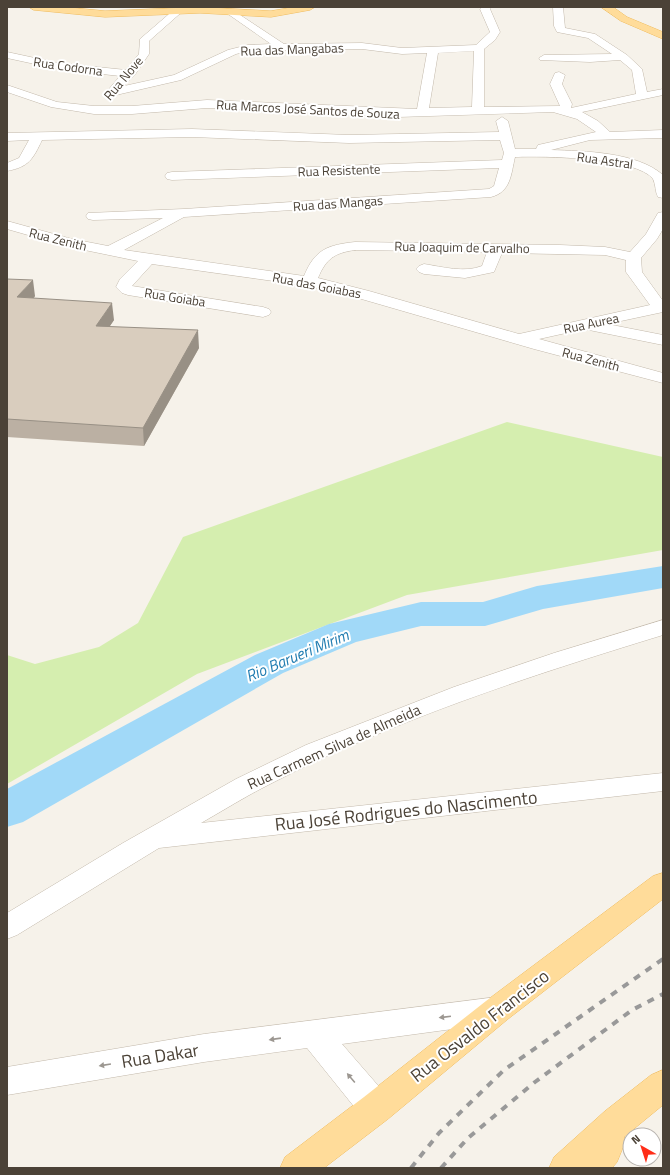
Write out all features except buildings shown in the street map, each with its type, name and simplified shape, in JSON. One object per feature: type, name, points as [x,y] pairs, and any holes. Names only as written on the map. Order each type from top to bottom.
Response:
[{"type":"main road","points":[[34,7],[105,14],[179,10],[271,14],[310,7]]},
{"type":"main road","points":[[606,7],[624,19],[663,36]]},
{"type":"main road","name":"Rua Osvaldo Francisco","points":[[297,1168],[376,1108],[497,1010],[663,884]]},
{"type":"main road","points":[[566,1168],[617,1122],[663,1086]]},
{"type":"main road","points":[[590,1168],[605,1151],[617,1122]]},
{"type":"street","points":[[478,110],[480,64],[479,48],[491,38],[495,32],[486,14],[487,7]]},
{"type":"street","points":[[558,7],[559,26],[562,30],[591,36],[623,57],[637,69],[642,95]]},
{"type":"street","name":"Rua Nove","points":[[94,110],[130,74],[144,54],[144,41],[148,36],[179,10]]},
{"type":"street","points":[[231,12],[281,47]]},
{"type":"street","name":"Rua das Mangabas","points":[[113,92],[177,78],[192,69],[239,49],[362,46],[402,51],[433,51],[479,48]]},
{"type":"street","points":[[422,113],[433,51]]},
{"type":"street","name":"Rua Codorna","points":[[7,55],[58,66],[130,74]]},
{"type":"street","points":[[544,58],[584,59],[623,57]]},
{"type":"street","points":[[560,76],[556,84],[568,110],[663,92]]},
{"type":"street","name":"Rua Marcos José Santos de Souza","points":[[7,88],[55,105],[94,110],[132,110],[207,104],[376,113],[422,113],[540,107],[568,110],[586,118],[605,134]]},
{"type":"street","name":"Rua das Mangas","points":[[93,216],[184,213],[482,194],[498,190],[502,186],[508,159],[501,109]]},
{"type":"street","points":[[132,110],[192,133]]},
{"type":"street","name":"Rua Marcos José Santos de Souza","points":[[7,137],[192,133],[349,139],[505,136]]},
{"type":"street","name":"Rua Astral","points":[[508,159],[563,141],[605,134],[663,134]]},
{"type":"street","points":[[7,168],[20,164],[25,160],[37,137]]},
{"type":"street","name":"Rua Astral","points":[[529,153],[595,157],[635,164],[658,176],[663,194]]},
{"type":"street","name":"Rua Resistente","points":[[172,176],[508,159]]},
{"type":"street","points":[[110,252],[184,213]]},
{"type":"street","points":[[661,307],[634,272],[632,257],[652,236],[663,216]]},
{"type":"street","name":"Rua Zenith","points":[[7,225],[44,237],[110,252]]},
{"type":"street","name":"Rua Joaquim de Carvalho","points":[[309,282],[322,255],[341,247],[496,248],[605,251],[632,257]]},
{"type":"street","points":[[424,269],[467,274],[482,272],[489,269],[496,248]]},
{"type":"street","name":"Rua das Goiabas","points":[[110,252],[309,282],[363,294],[519,339]]},
{"type":"street","name":"Rua Goiaba","points":[[149,259],[125,282],[124,287],[128,290],[263,312]]},
{"type":"street","name":"Rua Aurea","points":[[519,339],[661,307]]},
{"type":"street","points":[[583,324],[663,340]]},
{"type":"street","name":"Rua Zenith","points":[[519,339],[663,378]]},
{"type":"street","name":"Rua Carmem Silva de Almeida","points":[[7,927],[150,839],[267,774],[343,739],[423,707],[554,661],[663,627]]},
{"type":"street","name":"Rua José Rodrigues do Nascimento","points":[[150,839],[663,782]]},
{"type":"street","name":"Rua Dakar","points":[[7,1081],[204,1048],[497,1010]]},
{"type":"street","points":[[314,1033],[376,1108]]},
{"type":"green space","points":[[507,422],[663,457],[663,550],[407,595],[197,674],[7,784],[7,655],[35,664],[99,647],[138,623],[183,537]]},
{"type":"waterway","name":"Rio Barueri Mirim","points":[[7,810],[269,664],[343,633],[421,614],[485,614],[537,598],[663,577]]},
{"type":"railway","points":[[411,1168],[439,1133],[504,1070],[663,959]]},
{"type":"railway","points":[[441,1168],[468,1138],[535,1082],[632,1010],[663,994]]}]
